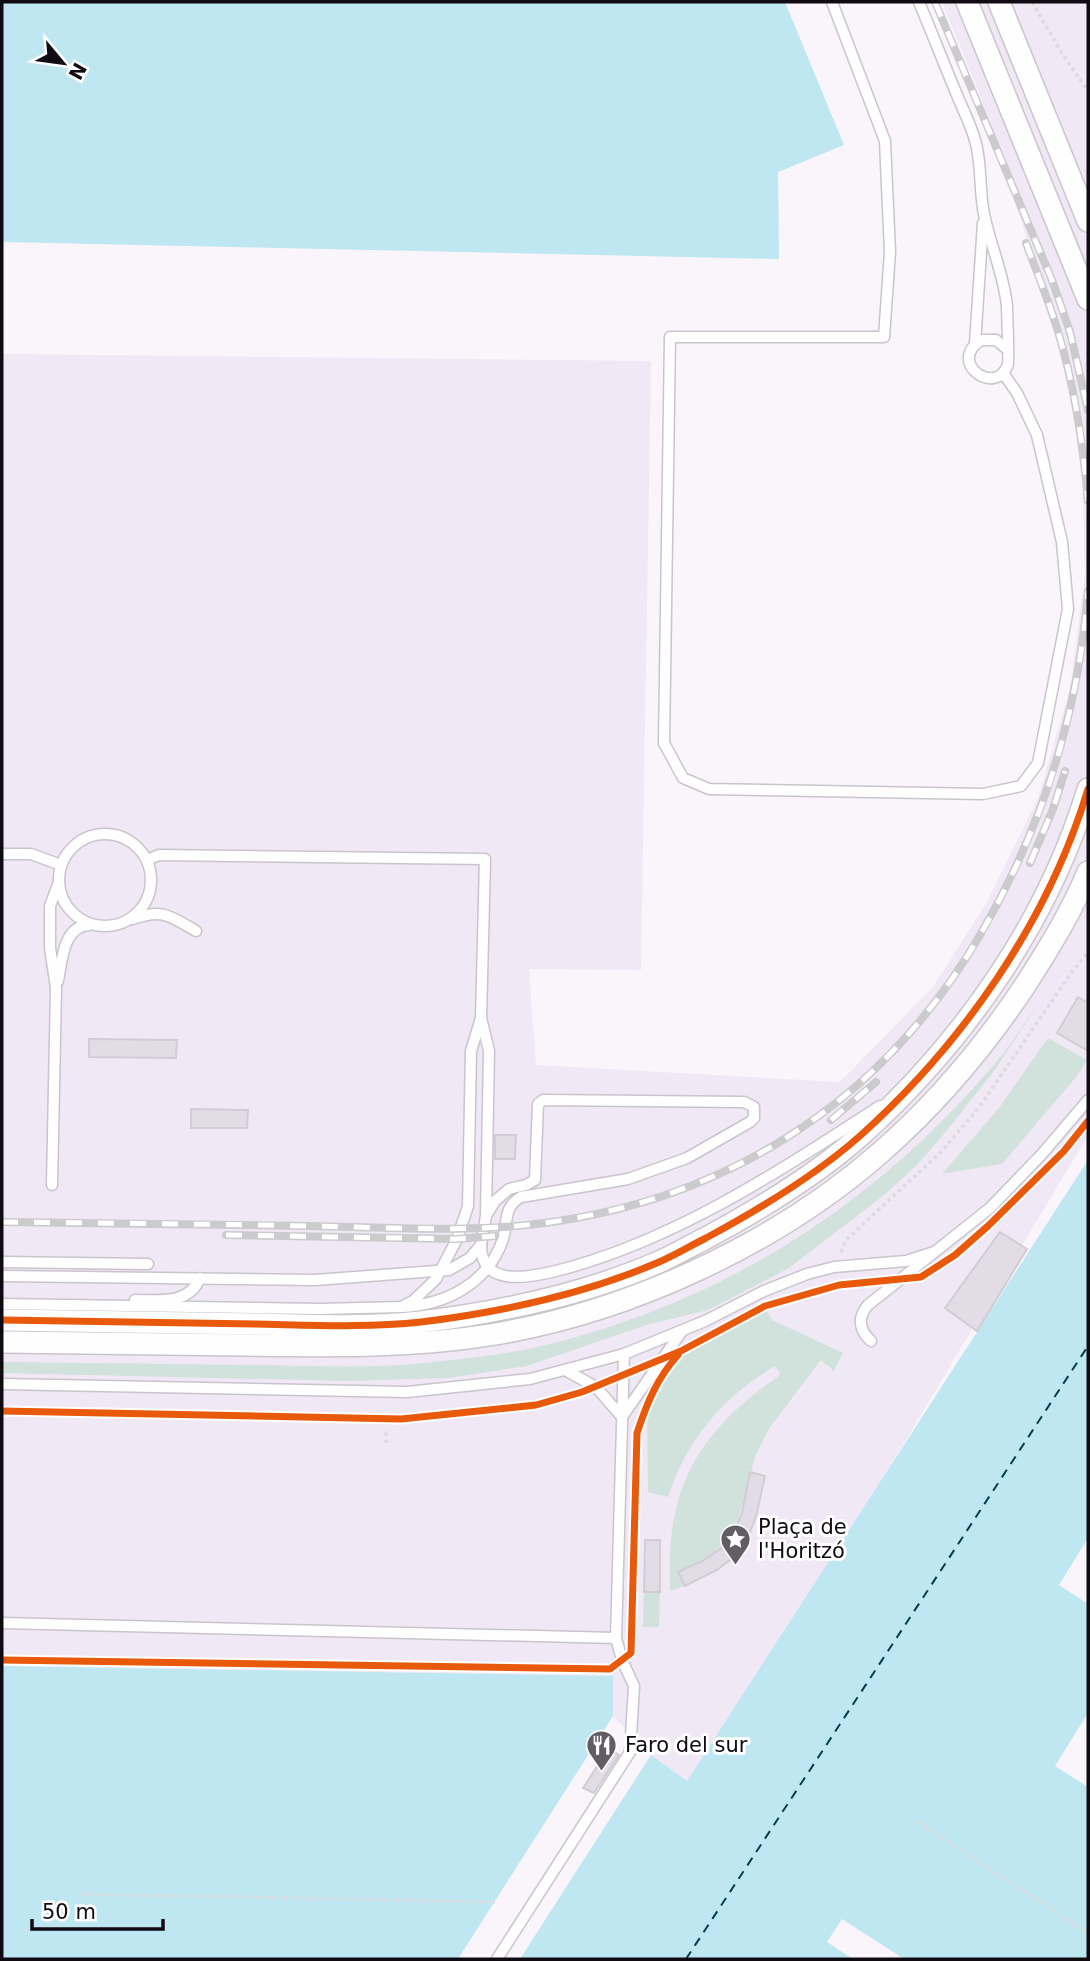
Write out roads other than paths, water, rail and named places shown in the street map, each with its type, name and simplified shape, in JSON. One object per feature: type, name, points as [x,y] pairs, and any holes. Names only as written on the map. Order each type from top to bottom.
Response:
[{"type":"street","points":[[967,2],[1088,299]]},
{"type":"street","points":[[999,2],[1088,220]]},
{"type":"street","points":[[2,1320],[377,1325],[464,1316],[536,1303],[577,1292],[659,1262],[735,1222],[805,1178],[859,1136],[946,1048],[988,992],[1021,939],[1056,873],[1088,789]]},
{"type":"street","points":[[2,1342],[306,1346],[417,1344],[491,1335],[528,1327],[642,1294],[718,1259],[782,1223],[821,1197],[888,1145],[965,1066],[1010,1008],[1046,954],[1088,872]]},
{"type":"lane","points":[[832,2],[885,141],[890,251],[884,337],[670,337],[664,743],[683,778],[709,789],[984,794],[1021,786],[1038,763],[1068,609],[1062,542],[1037,435],[1017,393],[1003,373]]},
{"type":"lane","points":[[919,2],[976,141],[984,213],[1007,305],[1009,360],[1003,373],[991,379],[975,373],[969,356],[975,344],[984,213]]},
{"type":"lane","points":[[975,344],[990,339],[1007,349]]},
{"type":"lane","points":[[52,1185],[56,988],[50,948],[50,906],[59,882],[61,865],[79,842],[107,834],[122,837],[135,844],[147,860],[151,886],[146,901],[137,914],[127,921]]},
{"type":"lane","points":[[2,854],[32,854],[61,865]]},
{"type":"lane","points":[[147,860],[159,855],[485,859],[481,1018],[489,1051],[486,1216],[481,1245],[482,1257],[487,1266],[505,1276],[531,1277],[582,1264],[654,1237],[794,1161],[911,1085]]},
{"type":"lane","points":[[59,882],[62,897],[69,909],[79,919],[92,925]]},
{"type":"lane","points":[[56,988],[70,936],[82,925],[105,926],[159,912],[170,915],[196,931]]},
{"type":"lane","points":[[401,1307],[428,1289],[440,1272],[457,1239],[468,1206],[471,1051],[481,1018]]},
{"type":"lane","points":[[2,1304],[320,1309],[401,1307],[441,1301],[471,1283],[487,1266],[500,1246],[508,1210],[516,1200],[628,1179],[687,1158],[750,1122],[754,1118],[754,1107],[744,1102],[542,1100],[538,1104],[535,1180],[531,1184],[509,1189],[501,1194],[486,1216]]},
{"type":"lane","points":[[871,1341],[862,1331],[862,1312],[990,1208],[1016,1183],[1088,1100]]},
{"type":"lane","points":[[468,1189],[471,1184],[477,1182],[484,1184],[486,1188]]},
{"type":"lane","points":[[2,1276],[341,1279],[440,1272],[456,1268],[470,1258],[481,1245]]},
{"type":"lane","points":[[2,1384],[407,1392],[530,1379],[624,1354],[807,1274],[834,1267],[906,1261],[934,1252]]},
{"type":"lane","points":[[2,1262],[148,1264]]},
{"type":"lane","points":[[105,1307],[131,1300],[184,1297],[200,1279]]},
{"type":"lane","points":[[622,1417],[682,1330]]},
{"type":"lane","points":[[497,1959],[630,1752],[634,1686],[616,1639],[624,1354]]},
{"type":"lane","points":[[565,1370],[596,1387],[622,1417]]},
{"type":"lane","points":[[2,1623],[616,1639]]},
{"type":"water","points":[[2,2],[785,2],[844,145],[778,172],[779,259],[2,242]]},
{"type":"water","points":[[1088,1160],[1088,1538],[1059,1585],[1088,1604],[1088,1713],[1055,1766],[1088,1787],[1088,1959],[904,1959],[842,1919],[827,1942],[853,1959],[520,1959],[651,1755],[687,1781]]},
{"type":"water","points":[[2,1666],[613,1676],[613,1716],[458,1959],[2,1959]]},
{"type":"railway","points":[[935,2],[1052,280],[1070,332],[1088,410]]},
{"type":"railway","points":[[1026,243],[1065,355],[1081,438],[1088,501]]},
{"type":"railway","points":[[2,1222],[431,1229],[504,1227],[579,1217],[650,1200],[717,1175],[780,1142],[838,1101],[891,1053],[938,998],[980,935],[1022,853],[1054,769],[1076,682],[1088,591]]},
{"type":"railway","points":[[1030,863],[1053,809],[1065,771]]},
{"type":"railway","points":[[831,1120],[876,1082]]},
{"type":"railway","points":[[226,1235],[457,1239],[495,1236]]},
{"type":"place","name":"Plaça de l'Horitzó","points":[[735,1566]]},
{"type":"place","name":"Faro del sur","points":[[602,1772]]}]
